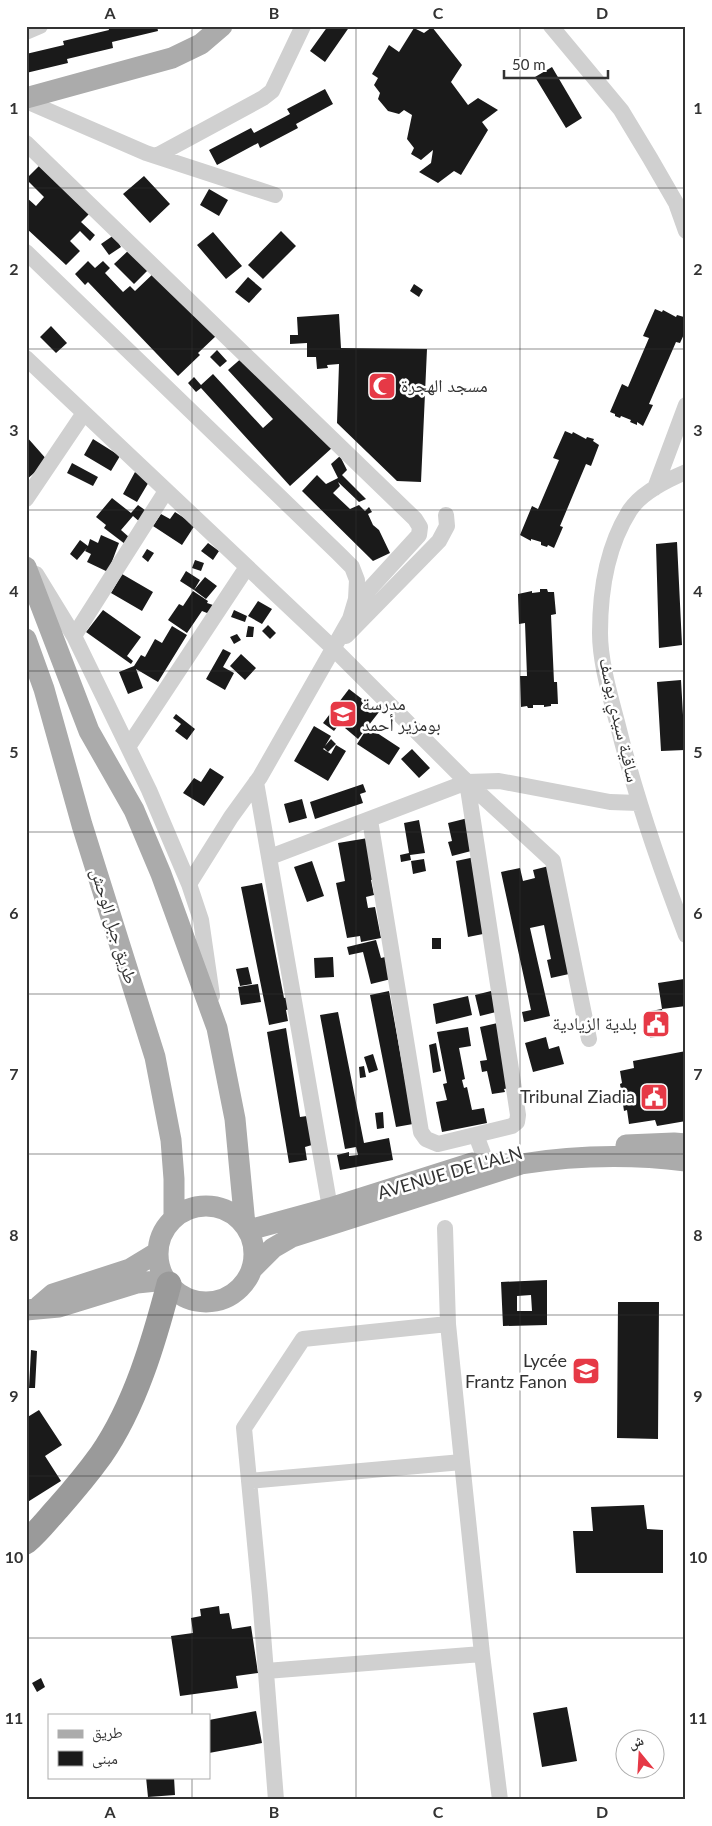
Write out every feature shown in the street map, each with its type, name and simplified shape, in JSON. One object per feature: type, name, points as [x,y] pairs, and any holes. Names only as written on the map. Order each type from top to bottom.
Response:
[{"type":"highway","points":[[26,1542],[66,1499],[106,1447],[138,1383],[157,1330],[167,1282]]},
{"type":"main road","points":[[26,99],[172,58],[201,44],[222,26]]},
{"type":"main road","points":[[26,567],[89,732],[134,810],[161,874],[217,1028],[235,1118],[247,1228]]},
{"type":"main road","name":"طريق جبل الوحش","points":[[26,639],[44,689],[82,826],[155,1057],[171,1140],[174,1218]]},
{"type":"main road","name":"AVENUE DE L'ALN","points":[[247,1228],[330,1208],[485,1160],[554,1147],[686,1144]]},
{"type":"main road","points":[[252,1268],[272,1248],[292,1237],[521,1164],[559,1158],[592,1156],[686,1161]]},
{"type":"main road","points":[[211,1206],[230,1211],[247,1228],[254,1242],[255,1256],[246,1281],[237,1291],[217,1301],[196,1301],[177,1292],[167,1282],[161,1271],[158,1252],[163,1234],[174,1218],[191,1208],[211,1206]]},
{"type":"main road","points":[[30,1305],[45,1300],[53,1294],[130,1269],[158,1252]]},
{"type":"main road","points":[[30,1305],[59,1308],[136,1283],[167,1282]]},
{"type":"street","points":[[26,32],[40,26]]},
{"type":"street","points":[[156,156],[263,98],[272,91],[303,26]]},
{"type":"street","points":[[551,26],[621,110],[676,203],[686,231]]},
{"type":"street","points":[[26,99],[156,156],[275,195]]},
{"type":"street","points":[[26,143],[415,519],[420,527],[419,535],[354,606]]},
{"type":"street","points":[[26,252],[352,567],[357,580],[354,606],[350,619],[334,649],[256,782],[189,884]]},
{"type":"street","points":[[26,358],[334,649],[467,782],[553,862],[589,1039]]},
{"type":"street","points":[[654,488],[686,404]]},
{"type":"street","points":[[26,499],[84,413]]},
{"type":"street","name":"ساقية سيدي يوسف","points":[[686,472],[654,488],[631,509],[612,544],[603,589],[600,635],[606,683],[639,803],[686,935]]},
{"type":"street","points":[[74,636],[166,491]]},
{"type":"street","points":[[334,649],[439,541],[446,526],[446,515]]},
{"type":"street","points":[[26,559],[74,636],[128,747],[189,884],[201,920],[217,1028]]},
{"type":"street","points":[[128,747],[246,567]]},
{"type":"street","points":[[270,857],[467,782],[498,781],[610,802],[639,803]]},
{"type":"street","points":[[256,782],[330,1208]]},
{"type":"street","points":[[370,820],[421,1132],[426,1139],[438,1144],[512,1126],[517,1122],[518,1115],[467,782]]},
{"type":"street","points":[[476,1135],[485,1160]]},
{"type":"street","points":[[445,1228],[448,1324],[482,1654],[500,1800]]},
{"type":"street","points":[[276,1800],[244,1428],[303,1339],[448,1324]]},
{"type":"street","points":[[249,1481],[462,1462]]},
{"type":"street","points":[[266,1671],[482,1654]]},
{"type":"building","points":[[108,26],[157,26],[158,31],[112,42],[113,48],[67,59],[68,63],[26,73],[26,54],[64,45],[63,41],[109,30]]},
{"type":"building","points":[[328,26],[350,26],[325,62],[310,51]]},
{"type":"building","points":[[432,27],[462,65],[451,82],[468,105],[478,98],[498,110],[482,122],[488,130],[461,175],[454,171],[438,183],[419,172],[431,163],[433,150],[421,160],[411,154],[414,148],[407,139],[412,115],[404,110],[399,114],[388,111],[378,99],[380,93],[374,85],[378,78],[372,74],[389,45],[399,52],[414,28],[424,33]]},
{"type":"building","points":[[552,67],[582,118],[566,128],[535,77]]},
{"type":"building","points":[[325,89],[333,104],[296,124],[298,128],[260,148],[258,143],[217,165],[209,150],[251,128],[254,133],[290,114],[287,109]]},
{"type":"building","points":[[42,163],[92,211],[81,222],[95,235],[90,241],[80,231],[70,241],[80,251],[66,265],[26,228],[26,197],[36,206],[44,197],[26,179]]},
{"type":"building","points":[[144,176],[170,204],[150,223],[123,194]]},
{"type":"building","points":[[209,189],[228,200],[219,216],[200,205]]},
{"type":"building","points":[[281,231],[296,246],[263,279],[248,265]]},
{"type":"building","points":[[213,232],[242,266],[226,279],[197,245]]},
{"type":"building","points":[[114,235],[121,247],[109,255],[101,244]]},
{"type":"building","points":[[130,249],[149,269],[134,284],[114,264]]},
{"type":"building","points":[[88,261],[95,268],[103,261],[110,268],[105,273],[123,292],[130,286],[135,291],[156,271],[217,335],[178,376],[88,282],[85,285],[75,274]]},
{"type":"building","points":[[248,277],[262,289],[249,303],[235,292]]},
{"type":"building","points":[[414,284],[423,290],[419,297],[410,291]]},
{"type":"building","points":[[655,309],[662,312],[663,310],[676,317],[677,315],[684,317],[686,330],[680,343],[676,342],[649,404],[653,405],[643,426],[637,422],[637,425],[630,422],[631,420],[621,416],[620,418],[615,416],[615,414],[610,412],[622,384],[628,387],[649,338],[643,336]]},
{"type":"building","name":"مسجد الهجرة","points":[[339,314],[341,348],[427,349],[421,482],[397,481],[337,423],[339,364],[327,365],[328,368],[317,369],[316,357],[307,357],[307,343],[290,344],[290,335],[298,335],[297,317]]},
{"type":"building","points":[[51,326],[67,343],[56,353],[40,337]]},
{"type":"building","points":[[217,350],[227,361],[220,367],[210,357]]},
{"type":"building","points":[[244,356],[333,447],[290,486],[201,388],[196,392],[188,383],[194,377],[201,385],[213,374],[263,428],[273,419],[228,370]]},
{"type":"building","points":[[565,431],[572,434],[573,432],[586,439],[587,437],[594,439],[593,441],[599,445],[591,466],[586,464],[560,526],[563,527],[554,548],[548,545],[547,547],[541,545],[541,542],[531,539],[531,541],[520,535],[532,506],[538,509],[559,460],[553,458]]},
{"type":"building","points":[[26,436],[48,461],[26,480]]},
{"type":"building","points":[[93,439],[120,456],[111,471],[84,455]]},
{"type":"building","points":[[340,456],[347,470],[342,475],[366,499],[359,502],[338,482],[340,486],[333,493],[350,509],[359,505],[365,511],[369,507],[372,512],[368,514],[373,525],[379,530],[390,553],[373,561],[302,491],[317,475],[326,484],[338,478],[331,464]]},
{"type":"building","points":[[72,463],[98,477],[93,486],[67,473]]},
{"type":"building","points":[[135,472],[150,480],[137,502],[123,494]]},
{"type":"building","points":[[112,498],[131,513],[138,505],[149,513],[141,523],[133,516],[121,530],[130,538],[125,544],[104,528],[106,525],[96,517]]},
{"type":"building","points":[[175,512],[195,525],[182,545],[153,526],[161,514],[170,519]]},
{"type":"building","points":[[101,535],[119,543],[108,572],[87,562],[91,554],[85,551],[87,548],[77,560],[70,554],[80,540],[88,546],[90,539],[98,543]]},
{"type":"building","points":[[677,542],[682,645],[659,648],[656,544]]},
{"type":"building","points":[[208,543],[219,551],[213,560],[201,551]]},
{"type":"building","points":[[147,549],[154,553],[148,562],[142,557]]},
{"type":"building","points":[[195,560],[204,563],[201,571],[192,568]]},
{"type":"building","points":[[186,571],[200,580],[194,590],[180,581]]},
{"type":"building","points":[[122,574],[153,592],[142,611],[111,593]]},
{"type":"building","points":[[205,577],[217,586],[206,599],[194,590]]},
{"type":"building","points":[[540,589],[554,592],[556,614],[551,615],[554,682],[557,682],[558,704],[544,707],[544,705],[533,705],[533,708],[528,708],[527,706],[521,707],[520,676],[527,676],[525,623],[519,624],[518,594],[532,591],[532,593],[540,592]]},
{"type":"building","points":[[193,591],[208,601],[207,603],[216,606],[212,615],[202,611],[187,633],[168,620],[179,604],[183,606]]},
{"type":"building","points":[[258,601],[272,609],[262,624],[248,616]]},
{"type":"building","points":[[103,610],[141,637],[127,656],[133,661],[131,664],[86,632]]},
{"type":"building","points":[[234,610],[247,616],[245,622],[231,617]]},
{"type":"building","points":[[268,625],[276,633],[270,639],[262,631]]},
{"type":"building","points":[[172,626],[187,635],[158,682],[136,669],[143,688],[128,694],[119,672],[134,666],[141,655],[145,657],[155,639],[162,643]]},
{"type":"building","points":[[248,626],[254,627],[253,637],[246,637]]},
{"type":"building","points":[[237,634],[241,640],[234,644],[230,637]]},
{"type":"building","points":[[223,649],[231,653],[223,667],[234,673],[225,690],[206,679]]},
{"type":"building","points":[[241,654],[256,668],[245,680],[230,666]]},
{"type":"building","points":[[681,680],[685,750],[661,751],[657,682]]},
{"type":"building","points":[[349,689],[379,712],[358,739],[345,728],[352,720],[346,715],[334,731],[323,723]]},
{"type":"building","points":[[176,714],[195,729],[187,740],[175,731],[181,724],[173,718]]},
{"type":"building","points":[[314,726],[331,736],[325,746],[331,739],[336,744],[328,752],[323,749],[331,754],[336,745],[346,751],[328,781],[294,761]]},
{"type":"building","points":[[368,727],[400,748],[389,765],[357,744]]},
{"type":"building","points":[[412,749],[430,768],[419,778],[401,759]]},
{"type":"building","points":[[210,768],[224,777],[204,806],[183,793],[194,778],[201,782]]},
{"type":"building","points":[[363,784],[366,792],[360,794],[363,803],[315,819],[310,802]]},
{"type":"building","points":[[302,799],[307,818],[289,823],[284,804]]},
{"type":"building","points":[[468,818],[475,850],[452,856],[448,842],[452,841],[448,823]]},
{"type":"building","points":[[419,820],[425,853],[410,855],[411,860],[401,862],[400,855],[409,853],[404,823]]},
{"type":"building","points":[[368,838],[376,879],[371,880],[374,895],[366,897],[368,908],[375,907],[381,938],[361,942],[360,936],[347,938],[336,883],[345,881],[338,843]]},
{"type":"building","points":[[475,857],[488,933],[468,937],[456,861]]},
{"type":"building","points":[[424,859],[426,871],[413,874],[411,861]]},
{"type":"building","points":[[312,861],[324,896],[307,902],[294,867]]},
{"type":"building","points":[[553,865],[578,972],[551,978],[547,960],[551,959],[544,925],[530,928],[550,1016],[524,1022],[522,1012],[531,1010],[501,872],[520,868],[523,881],[535,878],[533,870]]},
{"type":"building","points":[[262,883],[284,998],[288,997],[290,1009],[286,1010],[288,1021],[269,1025],[241,887]]},
{"type":"building","points":[[432,938],[441,938],[441,949],[432,949]]},
{"type":"building","points":[[376,940],[381,958],[385,957],[391,979],[371,984],[363,952],[349,955],[347,947]]},
{"type":"building","points":[[333,957],[334,977],[315,978],[314,958]]},
{"type":"building","points":[[248,967],[252,984],[240,986],[236,969]]},
{"type":"building","points":[[684,979],[686,1006],[662,1009],[658,983]]},
{"type":"building","points":[[258,984],[261,1002],[241,1005],[238,987]]},
{"type":"building","points":[[495,990],[500,1011],[480,1016],[475,995]]},
{"type":"building","points":[[389,991],[413,1124],[396,1127],[370,995]]},
{"type":"building","points":[[468,996],[472,1015],[436,1024],[433,1004]]},
{"type":"building","name":"بلدية الزيادية","points":[[662,1009],[667,1035],[650,1038],[645,1012]]},
{"type":"building","points":[[338,1012],[364,1143],[389,1138],[393,1160],[340,1170],[337,1155],[349,1152],[349,1156],[358,1155],[356,1147],[345,1149],[320,1015]]},
{"type":"building","points":[[502,1022],[513,1087],[504,1089],[505,1092],[492,1094],[487,1071],[482,1072],[480,1061],[487,1060],[480,1027]]},
{"type":"building","points":[[468,1027],[471,1046],[459,1048],[465,1079],[462,1080],[464,1088],[467,1087],[472,1110],[484,1108],[487,1123],[442,1132],[436,1102],[447,1100],[443,1084],[447,1083],[437,1032]]},
{"type":"building","points":[[286,1028],[300,1117],[307,1116],[312,1145],[305,1147],[307,1160],[289,1163],[267,1032]]},
{"type":"building","points":[[546,1037],[549,1049],[559,1046],[564,1064],[533,1072],[525,1043]]},
{"type":"building","points":[[436,1043],[441,1071],[433,1073],[429,1045]]},
{"type":"building","name":"Tribunal Ziadia","points":[[686,1051],[686,1121],[657,1126],[655,1120],[629,1124],[627,1110],[624,1111],[620,1071],[634,1068],[633,1061]]},
{"type":"building","points":[[373,1054],[378,1070],[369,1073],[364,1057]]},
{"type":"building","points":[[364,1066],[366,1077],[360,1078],[359,1067]]},
{"type":"building","points":[[383,1112],[384,1128],[377,1129],[375,1113]]},
{"type":"building","points":[[547,1280],[547,1325],[503,1326],[501,1282]],"holes":[[[531,1295],[532,1311],[517,1311],[517,1296]]]},
{"type":"building","points":[[618,1302],[659,1302],[658,1439],[617,1438]]},
{"type":"building","points":[[31,1350],[37,1351],[35,1388],[29,1388]]},
{"type":"building","points":[[39,1410],[62,1445],[45,1456],[61,1481],[26,1503],[26,1418]]},
{"type":"building","points":[[644,1505],[647,1529],[663,1530],[663,1573],[576,1573],[573,1531],[593,1531],[591,1507]]},
{"type":"building","points":[[219,1606],[220,1614],[229,1613],[232,1629],[251,1626],[258,1673],[236,1676],[238,1688],[180,1696],[171,1636],[193,1633],[191,1618],[201,1616],[200,1609]]},
{"type":"building","points":[[41,1678],[45,1687],[37,1692],[32,1683]]},
{"type":"building","points":[[567,1707],[577,1761],[542,1767],[533,1713]]},
{"type":"building","points":[[256,1711],[262,1743],[210,1753],[210,1720]]},
{"type":"building","points":[[146,1778],[174,1778],[175,1795],[148,1797]]},
{"type":"place","name":"مسجد الهجرة","points":[[382,386]]},
{"type":"place","name":"مدرسة بومزير أحمد","points":[[343,714]]},
{"type":"place","name":"بلدية الزيادية","points":[[656,1024]]},
{"type":"place","name":"Tribunal Ziadia","points":[[654,1097]]},
{"type":"place","name":"Lycée Frantz Fanon","points":[[586,1371]]}]
